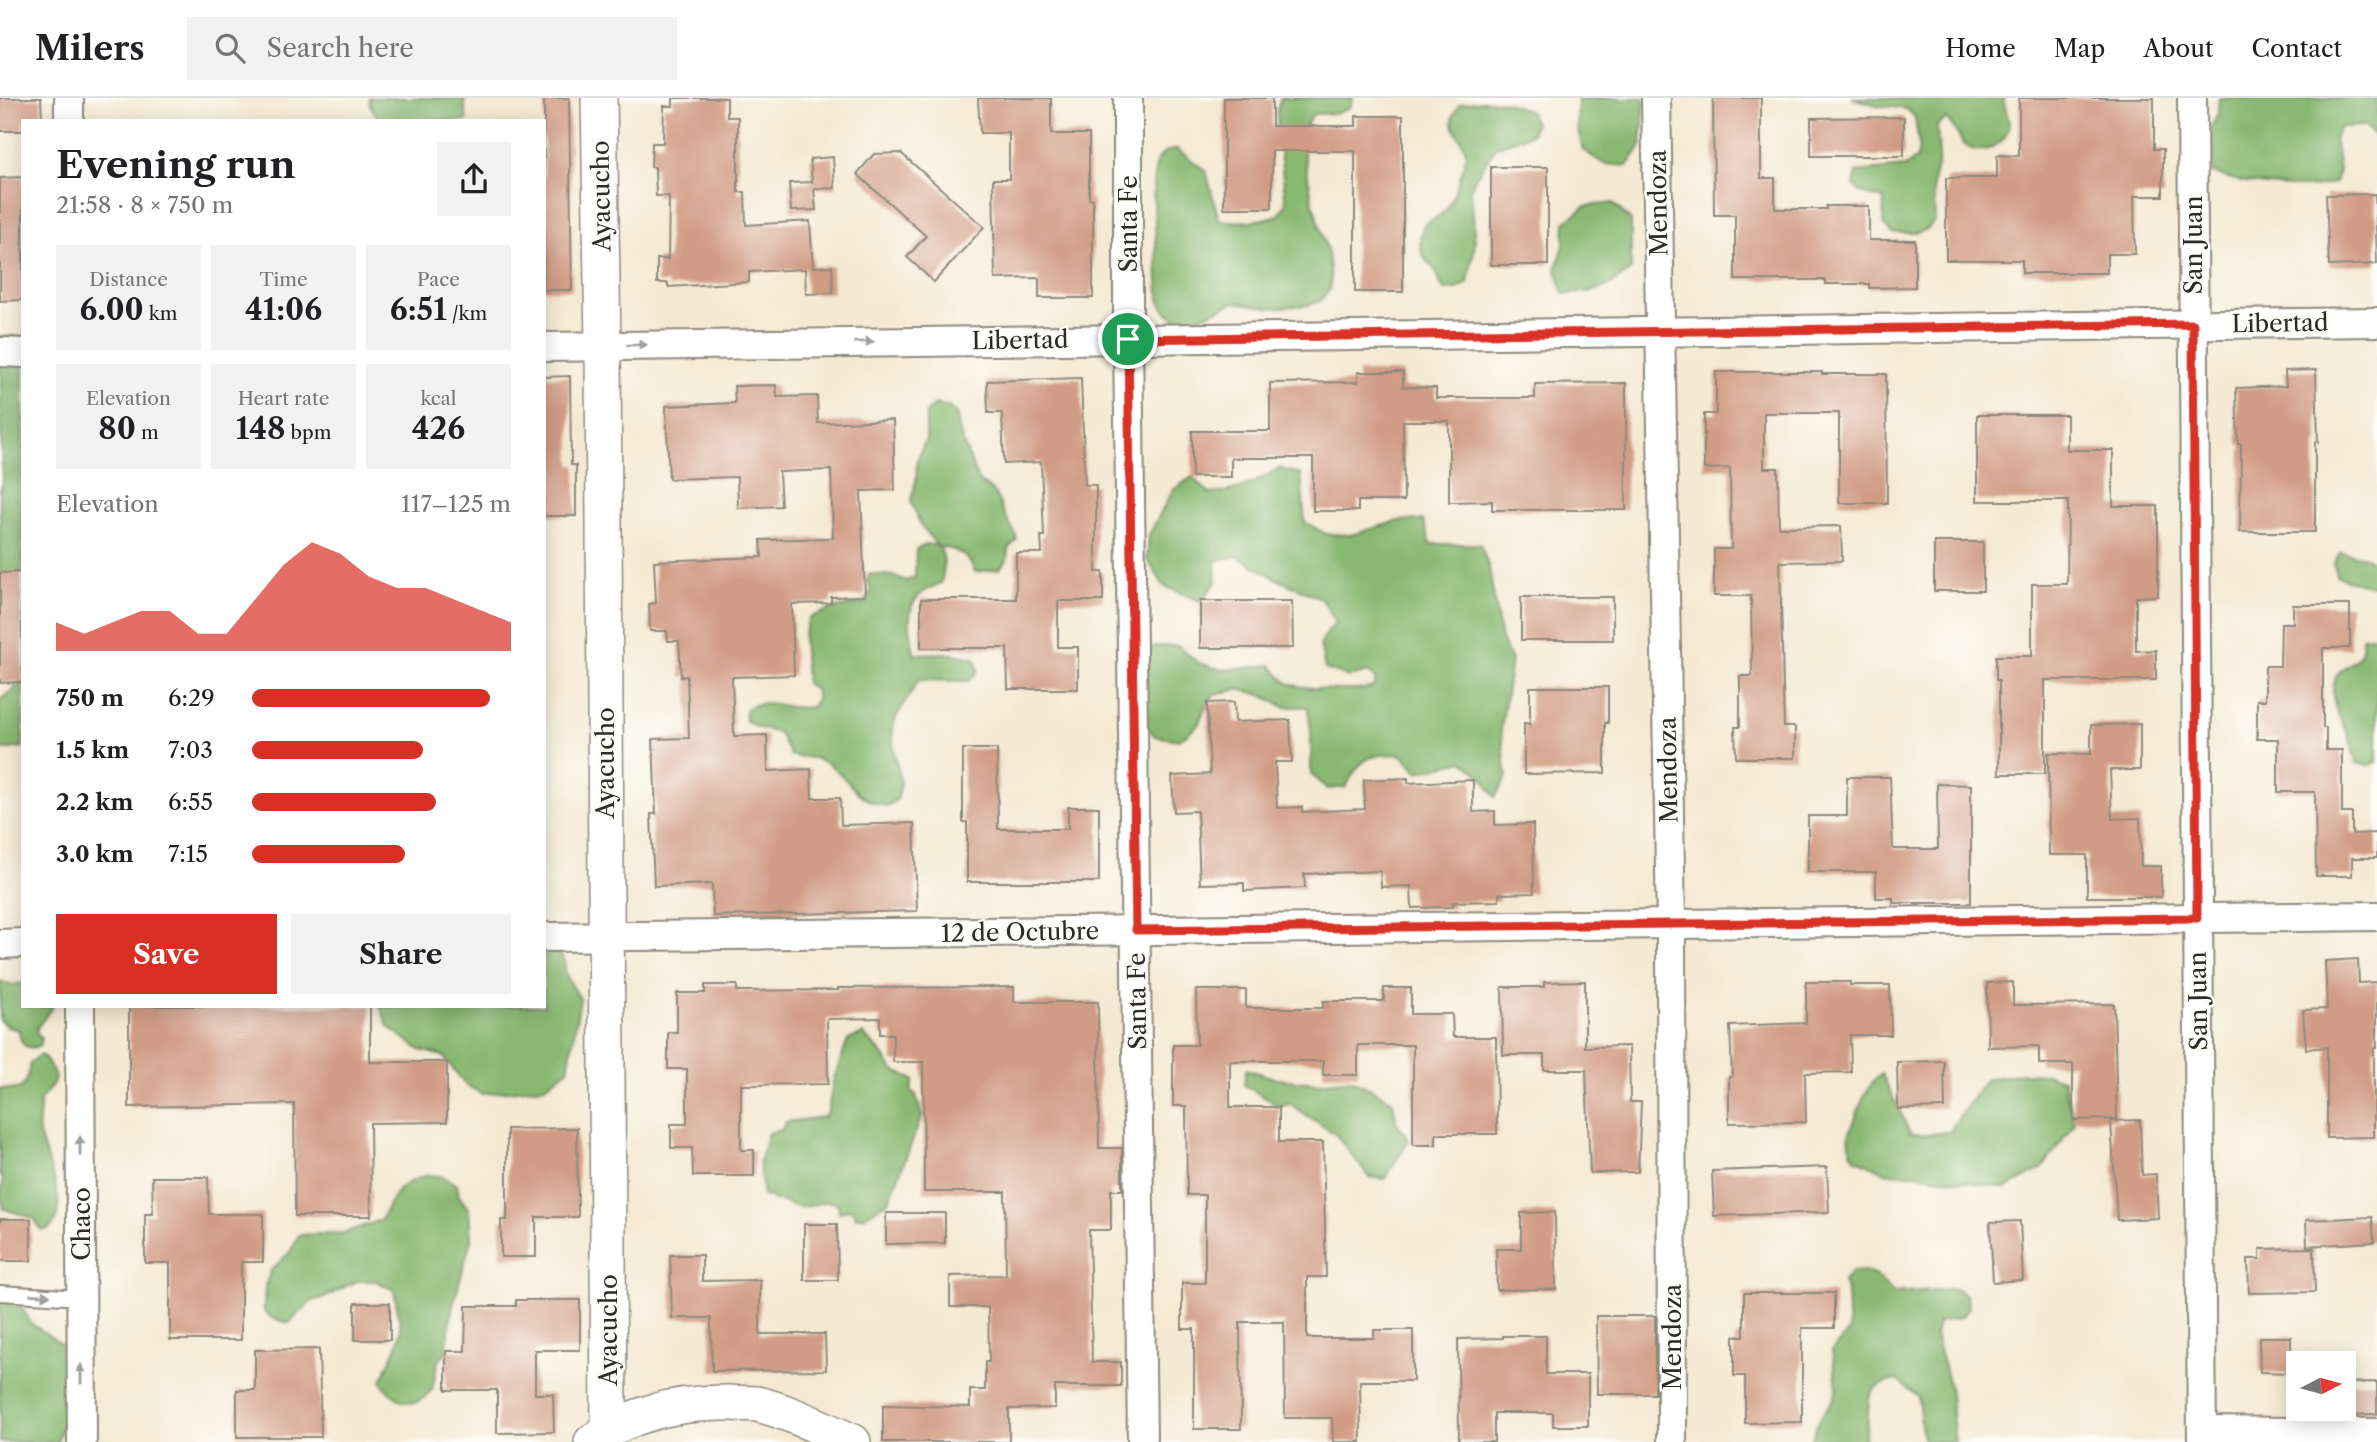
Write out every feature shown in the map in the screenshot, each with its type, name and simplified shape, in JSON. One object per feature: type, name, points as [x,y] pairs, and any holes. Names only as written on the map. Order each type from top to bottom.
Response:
[{"type":"street","points":[[69,98],[69,119]]},
{"type":"street","name":"Ayacucho","points":[[599,98],[606,936],[600,1435]]},
{"type":"street","name":"Santa Fe","points":[[1128,98],[1128,339],[1142,1442]]},
{"type":"street","name":"Mendoza","points":[[1656,98],[1671,925],[1672,1442]]},
{"type":"street","name":"San Juan","points":[[2192,98],[2202,1436]]},
{"type":"street","name":"Libertad","points":[[546,346],[2377,322]]},
{"type":"street","points":[[0,352],[21,352]]},
{"type":"street","name":"12 de Octubre","points":[[546,937],[2377,916]]},
{"type":"street","points":[[0,944],[21,943]]},
{"type":"street","name":"Chaco","points":[[80,1008],[82,1442]]},
{"type":"street","points":[[600,1435],[654,1410],[701,1403],[756,1404],[813,1424],[853,1442]]},
{"type":"street","points":[[2202,1436],[2377,1433]]},
{"type":"lane","points":[[0,1293],[81,1298]]},
{"type":"green space","points":[[369,98],[464,98],[467,119],[379,119]]},
{"type":"green space","points":[[1281,98],[1353,98],[1349,108],[1338,113],[1313,114],[1303,131],[1302,143],[1313,204],[1328,253],[1331,279],[1329,291],[1320,301],[1308,305],[1272,308],[1235,302],[1200,317],[1175,319],[1159,300],[1153,185],[1157,160],[1165,152],[1177,149],[1206,171],[1219,220],[1249,221],[1279,215],[1286,204],[1278,133],[1277,110]]},
{"type":"green space","points":[[1578,98],[1645,98],[1641,146],[1627,166],[1604,164],[1583,150],[1577,127]]},
{"type":"green space","points":[[1852,98],[2003,98],[2009,126],[2004,139],[1998,144],[1986,150],[1979,150],[1966,146],[1946,119],[1937,126],[1939,158],[1933,182],[1935,219],[1928,229],[1916,233],[1892,233],[1883,224],[1884,199],[1861,193],[1854,185],[1857,172],[1905,167],[1917,158],[1919,146],[1915,117],[1907,109]]},
{"type":"green space","points":[[2219,98],[2377,98],[2377,137],[2364,126],[2340,127],[2334,138],[2339,171],[2335,182],[2292,187],[2256,184],[2225,177],[2213,173],[2206,137],[2218,114]]},
{"type":"green space","points":[[1507,102],[1530,112],[1535,123],[1531,134],[1496,147],[1475,179],[1471,190],[1475,243],[1468,283],[1457,289],[1444,290],[1435,270],[1422,253],[1421,234],[1424,225],[1446,210],[1464,164],[1466,153],[1453,124],[1455,112],[1460,104]]},
{"type":"green space","points":[[1613,203],[1631,221],[1631,270],[1600,289],[1564,294],[1556,269],[1564,246],[1565,222],[1586,206]]},
{"type":"green space","points":[[0,336],[21,337],[21,570],[0,584]]},
{"type":"green space","points":[[935,404],[947,406],[956,413],[961,437],[979,482],[997,498],[1017,540],[1008,549],[1007,560],[999,569],[975,572],[961,554],[939,547],[944,565],[941,583],[919,596],[911,611],[910,630],[914,654],[948,653],[975,658],[978,671],[969,681],[918,680],[894,723],[893,738],[900,783],[897,800],[886,806],[874,803],[859,794],[836,770],[823,761],[790,755],[779,733],[756,727],[745,720],[746,709],[763,703],[812,707],[816,691],[806,683],[803,637],[809,618],[831,609],[863,603],[870,594],[871,587],[867,581],[869,574],[894,576],[906,581],[915,577],[916,549],[927,544],[937,546],[920,524],[911,502],[917,475],[916,463],[926,439],[926,413]]},
{"type":"green space","points":[[1279,468],[1301,475],[1305,522],[1326,534],[1351,535],[1398,521],[1423,520],[1431,544],[1480,544],[1489,568],[1501,640],[1511,660],[1501,729],[1507,777],[1495,797],[1482,777],[1463,761],[1418,772],[1401,754],[1380,755],[1366,760],[1356,769],[1346,787],[1328,789],[1311,774],[1308,707],[1284,707],[1262,695],[1238,689],[1214,695],[1207,703],[1198,725],[1179,740],[1155,736],[1137,715],[1136,662],[1155,646],[1179,646],[1198,663],[1223,670],[1271,665],[1285,681],[1297,686],[1341,690],[1374,686],[1376,680],[1369,672],[1349,677],[1325,669],[1320,644],[1335,622],[1322,599],[1279,580],[1237,556],[1215,561],[1216,583],[1200,601],[1164,586],[1147,559],[1149,535],[1173,490],[1192,477],[1210,494],[1230,491]]},
{"type":"green space","points":[[2340,552],[2365,557],[2377,564],[2377,587],[2336,575],[2334,563]]},
{"type":"green space","points":[[2377,635],[2377,762],[2370,765],[2357,763],[2355,760],[2350,740],[2334,703],[2333,688],[2338,673],[2360,654],[2362,637]]},
{"type":"green space","points":[[21,684],[21,747],[0,750],[0,700]]},
{"type":"green space","points":[[546,945],[554,945],[564,960],[566,975],[580,999],[568,1070],[543,1087],[481,1094],[465,1084],[443,1056],[420,1050],[388,1026],[381,1008],[546,1008]]},
{"type":"green space","points":[[0,981],[11,985],[21,983],[21,1008],[52,1008],[37,1028],[41,1045],[36,1047],[25,1045],[19,1030],[8,1027],[0,1020]]},
{"type":"green space","points":[[863,1034],[880,1051],[893,1070],[914,1080],[911,1090],[916,1095],[922,1116],[889,1201],[865,1216],[856,1217],[853,1209],[839,1212],[838,1204],[833,1202],[799,1207],[763,1196],[759,1162],[768,1133],[782,1130],[786,1122],[824,1117],[828,1111],[833,1081],[848,1040]]},
{"type":"green space","points":[[39,1055],[44,1057],[54,1075],[53,1084],[40,1100],[38,1125],[58,1199],[55,1223],[46,1230],[40,1229],[34,1218],[4,1209],[1,1197],[3,1179],[0,1174],[0,1088],[14,1089],[23,1086],[30,1064]]},
{"type":"green space","points":[[1246,1069],[1277,1079],[1317,1083],[1352,1079],[1393,1101],[1396,1121],[1409,1140],[1385,1179],[1369,1177],[1336,1135],[1289,1103],[1279,1106],[1244,1085]]},
{"type":"green space","points":[[2023,1073],[2047,1074],[2063,1079],[2074,1123],[2043,1168],[2006,1188],[1915,1174],[1887,1173],[1855,1158],[1851,1151],[1849,1135],[1864,1096],[1874,1080],[1882,1074],[1910,1133],[1922,1135],[1949,1132],[1986,1079]]},
{"type":"green space","points":[[428,1175],[441,1176],[457,1185],[459,1196],[469,1209],[471,1240],[452,1309],[446,1351],[438,1362],[432,1390],[419,1401],[408,1402],[392,1394],[381,1381],[397,1346],[401,1329],[394,1290],[376,1281],[356,1281],[326,1297],[312,1301],[289,1323],[274,1319],[264,1312],[265,1286],[271,1270],[290,1252],[299,1235],[344,1233],[381,1220],[398,1190],[409,1182]]},
{"type":"green space","points":[[1865,1271],[1876,1276],[1894,1293],[1956,1288],[1966,1295],[1969,1308],[1961,1317],[1938,1322],[1935,1335],[1949,1385],[1955,1442],[1923,1442],[1918,1397],[1897,1380],[1878,1386],[1870,1395],[1864,1442],[1810,1442],[1818,1421],[1834,1399],[1837,1387],[1832,1350],[1849,1331],[1847,1294],[1843,1281],[1852,1272]]},
{"type":"green space","points":[[0,1298],[19,1303],[31,1323],[64,1346],[68,1394],[57,1442],[0,1442]]},
{"type":"building","points":[[0,98],[41,98],[42,119],[21,119],[21,131],[0,131]]},
{"type":"building","points":[[544,98],[569,98],[572,290],[546,290]]},
{"type":"building","points":[[673,98],[727,98],[727,117],[738,117],[738,192],[745,192],[746,225],[810,221],[813,267],[832,266],[833,293],[806,294],[805,269],[749,272],[749,282],[668,287],[668,283],[657,283],[657,259],[668,259],[669,196],[656,196],[655,167],[651,167],[652,143],[663,143],[664,106],[673,106]]},
{"type":"building","points":[[978,98],[1051,98],[1051,134],[1089,134],[1089,199],[1093,199],[1093,298],[1039,298],[1039,278],[995,279],[993,179],[1009,179],[1009,133],[980,133]]},
{"type":"building","points":[[1224,98],[1272,98],[1272,126],[1356,126],[1356,116],[1403,116],[1403,292],[1355,292],[1355,151],[1272,151],[1272,208],[1224,208]]},
{"type":"building","points":[[1713,98],[1761,98],[1761,178],[1775,178],[1775,209],[1869,206],[1869,240],[1915,240],[1915,287],[1869,288],[1869,284],[1826,284],[1826,280],[1735,280],[1735,215],[1714,215]]},
{"type":"building","points":[[2019,98],[2154,98],[2154,149],[2163,149],[2163,196],[2134,196],[2135,254],[2107,254],[2107,273],[2022,273],[2022,260],[1946,260],[1946,178],[1997,178],[1997,155],[2019,156]]},
{"type":"building","points":[[1904,117],[1904,156],[1811,156],[1811,118]]},
{"type":"building","points":[[901,153],[984,227],[934,282],[907,257],[926,236],[857,174],[874,154]]},
{"type":"building","points":[[833,157],[835,188],[814,189],[816,210],[791,211],[789,183],[812,182],[810,159]]},
{"type":"building","points":[[1491,167],[1548,167],[1548,265],[1491,265]]},
{"type":"building","points":[[21,177],[21,300],[0,301],[0,178]]},
{"type":"building","points":[[2375,194],[2377,264],[2329,266],[2326,195]]},
{"type":"building","points":[[2316,370],[2318,442],[2315,442],[2315,532],[2240,532],[2241,444],[2238,444],[2236,388],[2286,386],[2285,371]]},
{"type":"building","points":[[1358,372],[1403,372],[1403,387],[1436,388],[1436,398],[1535,398],[1535,384],[1626,383],[1626,510],[1492,510],[1492,501],[1449,502],[1449,421],[1403,421],[1404,501],[1358,501],[1358,511],[1313,511],[1313,458],[1231,458],[1231,477],[1192,477],[1192,431],[1270,431],[1270,383],[1358,382]]},
{"type":"building","points":[[1716,372],[1886,374],[1887,503],[1839,503],[1839,413],[1764,413],[1764,468],[1778,468],[1779,527],[1841,526],[1842,561],[1780,562],[1784,727],[1795,727],[1795,758],[1736,758],[1735,727],[1740,727],[1740,676],[1752,676],[1751,596],[1714,596],[1714,549],[1731,549],[1730,468],[1704,469],[1704,414],[1716,414]]},
{"type":"building","points":[[570,376],[571,465],[576,465],[576,516],[546,516],[546,377]]},
{"type":"building","points":[[1081,378],[1085,485],[1096,485],[1096,572],[1103,572],[1103,601],[1058,601],[1058,647],[1078,647],[1078,689],[1008,689],[1007,648],[921,648],[921,599],[1016,599],[1016,553],[1042,553],[1041,536],[1044,536],[1041,462],[1004,464],[1002,413],[988,413],[987,381]]},
{"type":"building","points":[[776,385],[777,397],[817,396],[818,423],[893,420],[895,490],[861,491],[865,596],[831,597],[831,603],[792,604],[794,675],[732,677],[734,736],[767,735],[768,771],[811,769],[812,798],[840,798],[841,825],[914,823],[917,911],[713,916],[712,884],[654,886],[651,814],[656,814],[653,739],[689,738],[687,676],[681,677],[679,641],[668,641],[667,631],[650,631],[649,604],[656,603],[654,561],[762,557],[761,540],[833,538],[831,470],[779,472],[781,506],[738,508],[737,477],[669,479],[666,406],[735,403],[734,386]]},
{"type":"building","points":[[1977,415],[2067,415],[2067,450],[2113,450],[2113,506],[2158,506],[2158,596],[2136,597],[2136,651],[2156,650],[2156,680],[2045,680],[2045,774],[1999,774],[1999,680],[1996,680],[1996,656],[2032,656],[2032,584],[2067,584],[2068,501],[1977,501]]},
{"type":"building","points":[[1934,542],[1983,542],[1983,591],[1934,591]]},
{"type":"building","points":[[21,572],[21,682],[0,683],[0,573]]},
{"type":"building","points":[[1521,597],[1613,597],[1613,640],[1521,640]]},
{"type":"building","points":[[1200,601],[1292,601],[1293,648],[1200,648]]},
{"type":"building","points":[[2293,605],[2350,605],[2350,648],[2323,648],[2323,728],[2326,728],[2326,750],[2342,750],[2342,813],[2352,813],[2352,834],[2377,833],[2377,858],[2352,858],[2352,876],[2316,876],[2315,792],[2278,792],[2278,739],[2257,739],[2257,700],[2265,700],[2265,666],[2280,666],[2281,623],[2293,623]]},
{"type":"building","points":[[1530,687],[1608,687],[1605,773],[1524,774],[1524,723],[1530,724]]},
{"type":"building","points":[[1234,702],[1235,722],[1290,720],[1292,762],[1275,762],[1277,808],[1302,807],[1302,812],[1365,809],[1364,780],[1408,778],[1408,783],[1473,780],[1473,812],[1495,811],[1495,825],[1533,824],[1534,893],[1499,894],[1499,901],[1453,902],[1453,907],[1412,908],[1411,886],[1381,887],[1380,871],[1304,874],[1305,888],[1244,891],[1244,883],[1200,884],[1197,811],[1174,812],[1172,776],[1210,774],[1207,703]]},
{"type":"building","points":[[2140,724],[2140,770],[2110,770],[2112,819],[2140,818],[2141,866],[2161,866],[2161,897],[2087,897],[2087,855],[2049,855],[2048,753],[2091,754],[2091,725]]},
{"type":"building","points":[[963,749],[997,749],[998,829],[1068,829],[1068,807],[1099,807],[1099,882],[967,882],[967,822],[963,822]]},
{"type":"building","points":[[1847,777],[1890,777],[1893,849],[1938,849],[1937,784],[1971,785],[1971,903],[1893,903],[1893,898],[1876,898],[1876,872],[1808,872],[1808,816],[1847,816]]},
{"type":"building","points":[[2358,959],[2359,983],[2377,982],[2374,1137],[2327,1138],[2327,1047],[2306,1049],[2303,1010],[2327,1009],[2325,961]]},
{"type":"building","points":[[1585,981],[1585,1047],[1629,1046],[1630,1102],[1641,1102],[1638,1172],[1590,1173],[1586,1070],[1544,1070],[1544,1055],[1503,1055],[1502,987],[1544,987],[1544,982]]},
{"type":"building","points":[[1806,982],[1890,985],[1891,1035],[1850,1035],[1851,1072],[1805,1073],[1806,1122],[1729,1123],[1729,1077],[1732,1077],[1730,1026],[1806,1023]]},
{"type":"building","points":[[2013,982],[2013,1005],[2114,1004],[2117,1119],[2073,1120],[2073,1064],[2039,1064],[2039,1046],[1988,1047],[1987,983]]},
{"type":"building","points":[[705,985],[737,985],[737,991],[1014,987],[1014,1002],[1098,1002],[1099,1148],[1122,1148],[1122,1190],[1111,1190],[1111,1230],[1089,1230],[1092,1362],[1121,1362],[1121,1386],[1055,1386],[1055,1408],[1009,1409],[1009,1442],[883,1442],[883,1405],[970,1407],[970,1390],[985,1390],[985,1362],[989,1362],[988,1307],[950,1307],[950,1276],[1006,1275],[1005,1192],[924,1192],[923,1062],[893,1062],[893,1034],[880,1034],[880,1018],[827,1019],[828,1084],[741,1085],[741,1150],[754,1150],[754,1176],[693,1176],[692,1148],[671,1148],[671,1124],[687,1124],[687,1069],[668,1069],[668,1032],[677,1032],[677,993],[705,993]]},
{"type":"building","points":[[1384,988],[1411,988],[1411,1014],[1452,1014],[1453,1037],[1496,1037],[1497,1134],[1436,1134],[1436,1145],[1413,1145],[1413,1045],[1358,1045],[1358,1075],[1323,1075],[1323,1061],[1230,1061],[1230,1107],[1279,1107],[1279,1142],[1323,1142],[1326,1277],[1307,1277],[1307,1338],[1374,1338],[1374,1330],[1413,1330],[1413,1381],[1360,1381],[1361,1442],[1333,1442],[1332,1418],[1285,1418],[1284,1322],[1240,1322],[1241,1429],[1194,1429],[1194,1329],[1182,1329],[1182,1283],[1205,1283],[1205,1195],[1187,1195],[1186,1106],[1173,1106],[1173,1045],[1197,1045],[1196,990],[1246,990],[1246,1008],[1323,1008],[1323,1001],[1384,1001]]},
{"type":"building","points":[[129,1008],[370,1008],[370,1062],[447,1062],[447,1122],[370,1123],[371,1216],[295,1216],[294,1104],[129,1107]]},
{"type":"building","points":[[1944,1061],[1945,1108],[1898,1109],[1897,1062]]},
{"type":"building","points":[[2140,1120],[2142,1175],[2156,1174],[2158,1218],[2117,1220],[2111,1121]]},
{"type":"building","points":[[577,1128],[578,1217],[536,1217],[536,1257],[501,1257],[501,1220],[507,1220],[507,1129]]},
{"type":"building","points":[[1827,1167],[1829,1212],[1714,1216],[1712,1171]]},
{"type":"building","points":[[152,1177],[208,1177],[209,1214],[263,1214],[263,1262],[241,1262],[241,1340],[170,1340],[170,1263],[145,1263],[145,1214],[153,1214]]},
{"type":"building","points":[[1555,1212],[1556,1289],[1497,1290],[1496,1249],[1521,1249],[1521,1213]]},
{"type":"building","points":[[886,1213],[945,1213],[945,1243],[886,1244]]},
{"type":"building","points":[[2372,1217],[2374,1242],[2307,1246],[2306,1220]]},
{"type":"building","points":[[0,1219],[31,1219],[31,1261],[0,1261]]},
{"type":"building","points":[[2020,1221],[2023,1280],[1993,1282],[1990,1222]]},
{"type":"building","points":[[804,1224],[837,1224],[838,1280],[804,1280]]},
{"type":"building","points":[[2314,1248],[2315,1292],[2249,1293],[2248,1259],[2260,1259],[2260,1249]]},
{"type":"building","points":[[670,1255],[702,1255],[702,1281],[760,1280],[760,1334],[825,1334],[826,1370],[712,1371],[711,1318],[672,1318]]},
{"type":"building","points":[[1744,1293],[1834,1293],[1834,1328],[1802,1328],[1802,1422],[1745,1423],[1745,1376],[1734,1376],[1734,1336],[1744,1336]]},
{"type":"building","points":[[516,1300],[580,1300],[580,1350],[535,1350],[535,1394],[553,1394],[554,1432],[497,1433],[497,1390],[446,1390],[446,1351],[465,1351],[466,1306],[516,1306]]},
{"type":"building","points":[[355,1303],[390,1303],[390,1340],[355,1340]]},
{"type":"building","points":[[1596,1316],[1655,1316],[1655,1394],[1597,1394]]},
{"type":"building","points":[[1546,1336],[1546,1374],[1588,1374],[1588,1426],[1553,1426],[1553,1413],[1494,1413],[1494,1442],[1459,1442],[1458,1339]]},
{"type":"building","points":[[2259,1337],[2291,1337],[2291,1351],[2286,1351],[2286,1373],[2260,1372]]},
{"type":"building","points":[[319,1349],[321,1437],[237,1437],[237,1390],[255,1390],[255,1350]]},
{"type":"building","points":[[2377,1382],[2377,1414],[2356,1415],[2356,1383]]},
{"type":"route","points":[[2193,324],[2197,918],[1136,930],[1128,339],[2193,324]]}]
